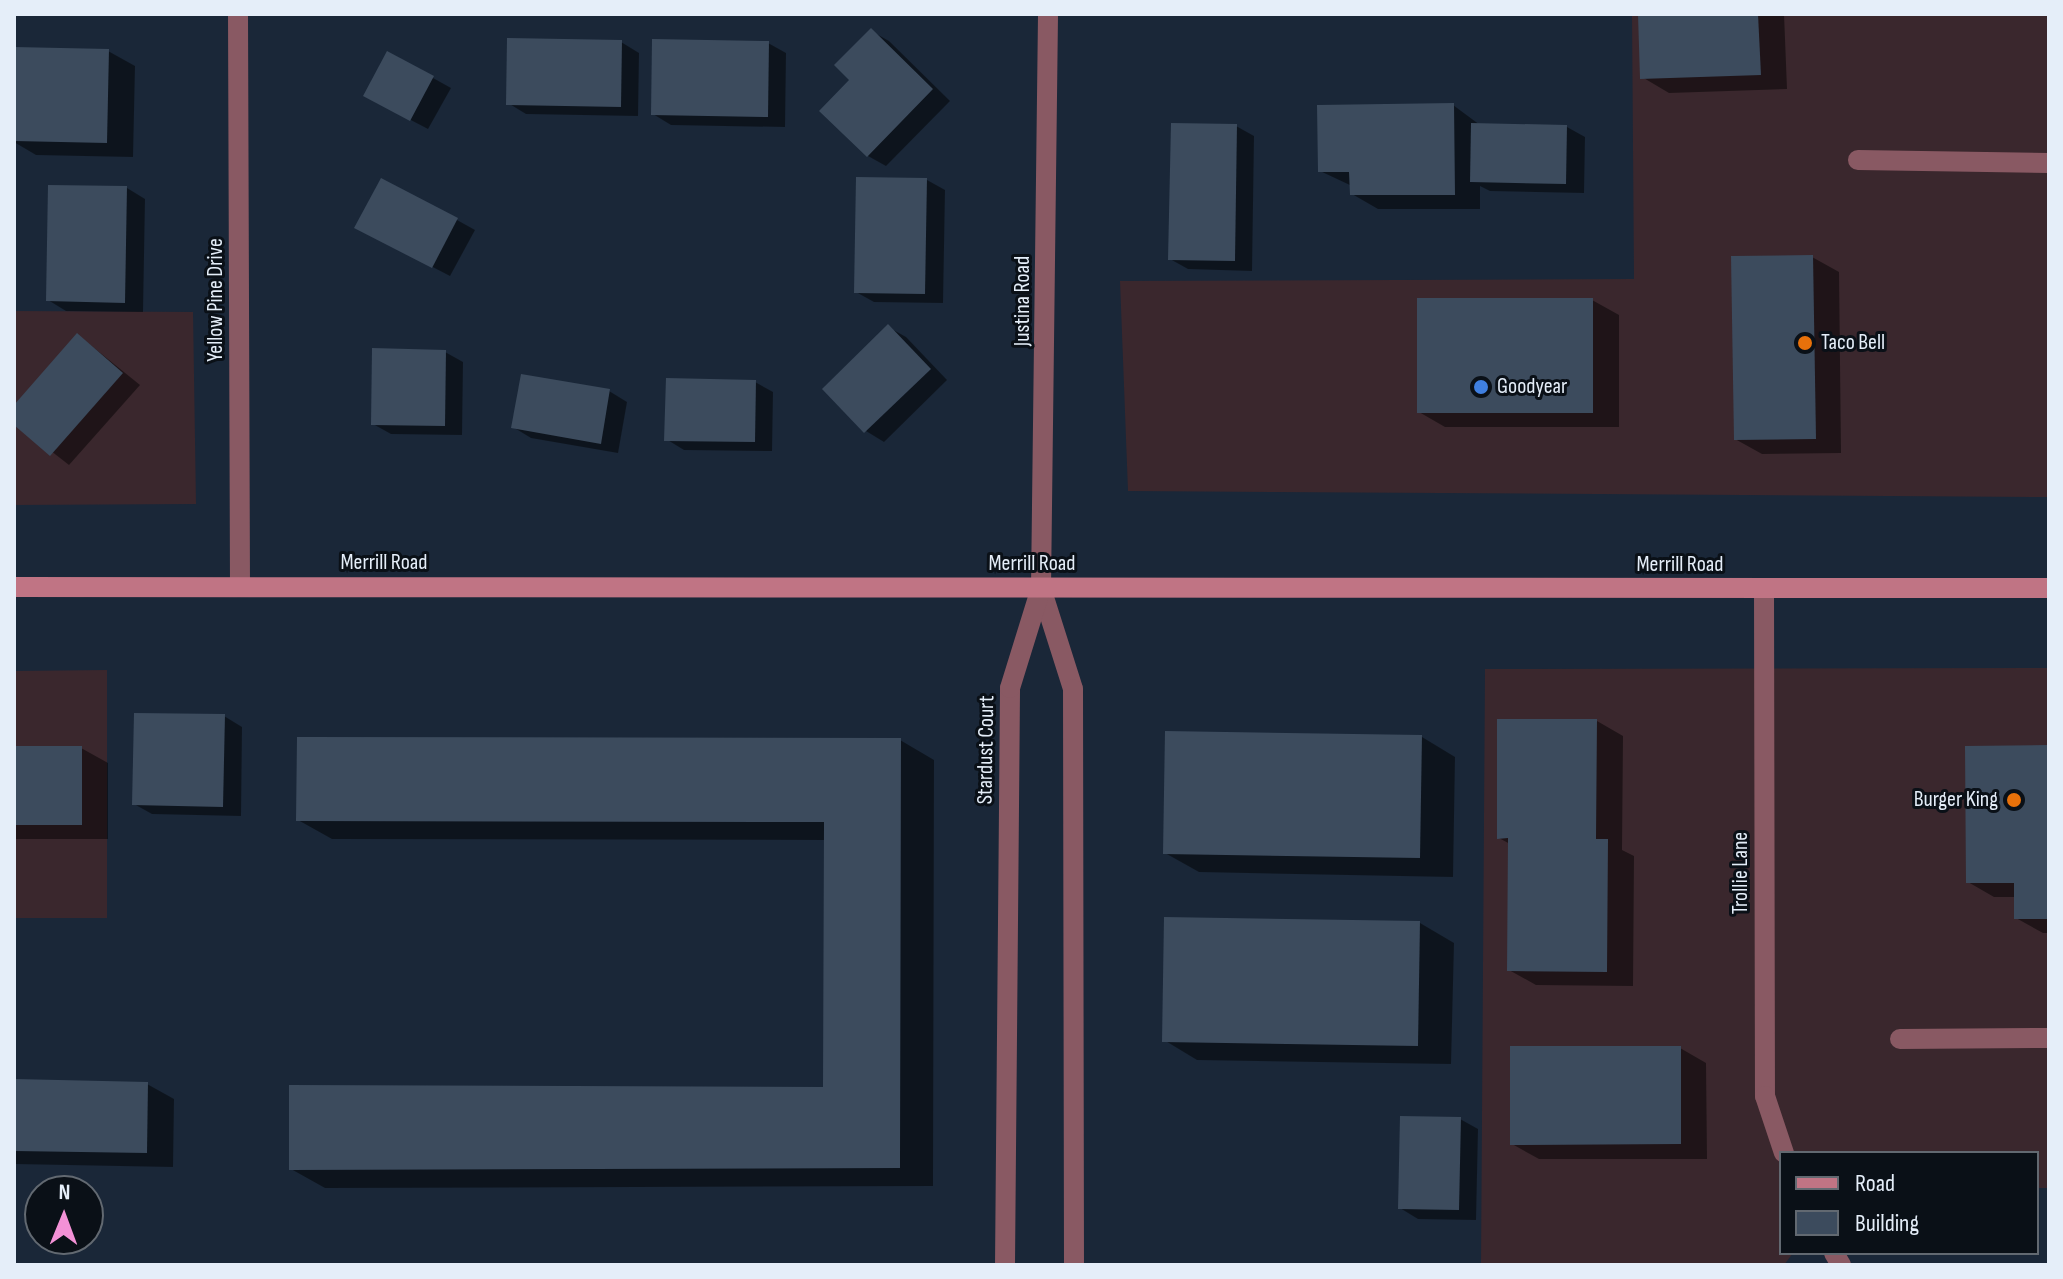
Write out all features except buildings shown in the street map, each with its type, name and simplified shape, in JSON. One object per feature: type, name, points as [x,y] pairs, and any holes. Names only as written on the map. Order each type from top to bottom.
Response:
[{"type":"main road","name":"Merrill Road","points":[[14,587],[2049,588]]},
{"type":"street","name":"Yellow Pine Drive","points":[[238,14],[240,586]]},
{"type":"street","name":"Justina Road","points":[[1041,588],[1048,14]]},
{"type":"street","points":[[1858,160],[2049,163]]},
{"type":"street","name":"Stardust Court","points":[[1005,1265],[1010,688],[1041,588]]},
{"type":"street","points":[[1041,588],[1073,689],[1074,1265]]},
{"type":"street","name":"Trollie Lane","points":[[1764,589],[1765,1096],[1783,1151]]},
{"type":"street","points":[[1900,1039],[2049,1038]]},
{"type":"shaded area","points":[[1632,14],[2049,14],[2049,497],[1128,491],[1120,281],[1634,279]]},
{"type":"shaded area","points":[[14,311],[193,312],[196,504],[14,505]]},
{"type":"shaded area","points":[[2049,668],[2049,1188],[2039,1188],[2039,1151],[1779,1151],[1779,1255],[1792,1255],[1784,1265],[1481,1264],[1485,669]]},
{"type":"shaded area","points":[[107,670],[107,918],[14,918],[14,671]]},
{"type":"place","name":"Taco Bell","points":[[1805,343]]},
{"type":"place","name":"Goodyear","points":[[1481,387]]},
{"type":"place","name":"Burger King","points":[[2014,800]]}]
